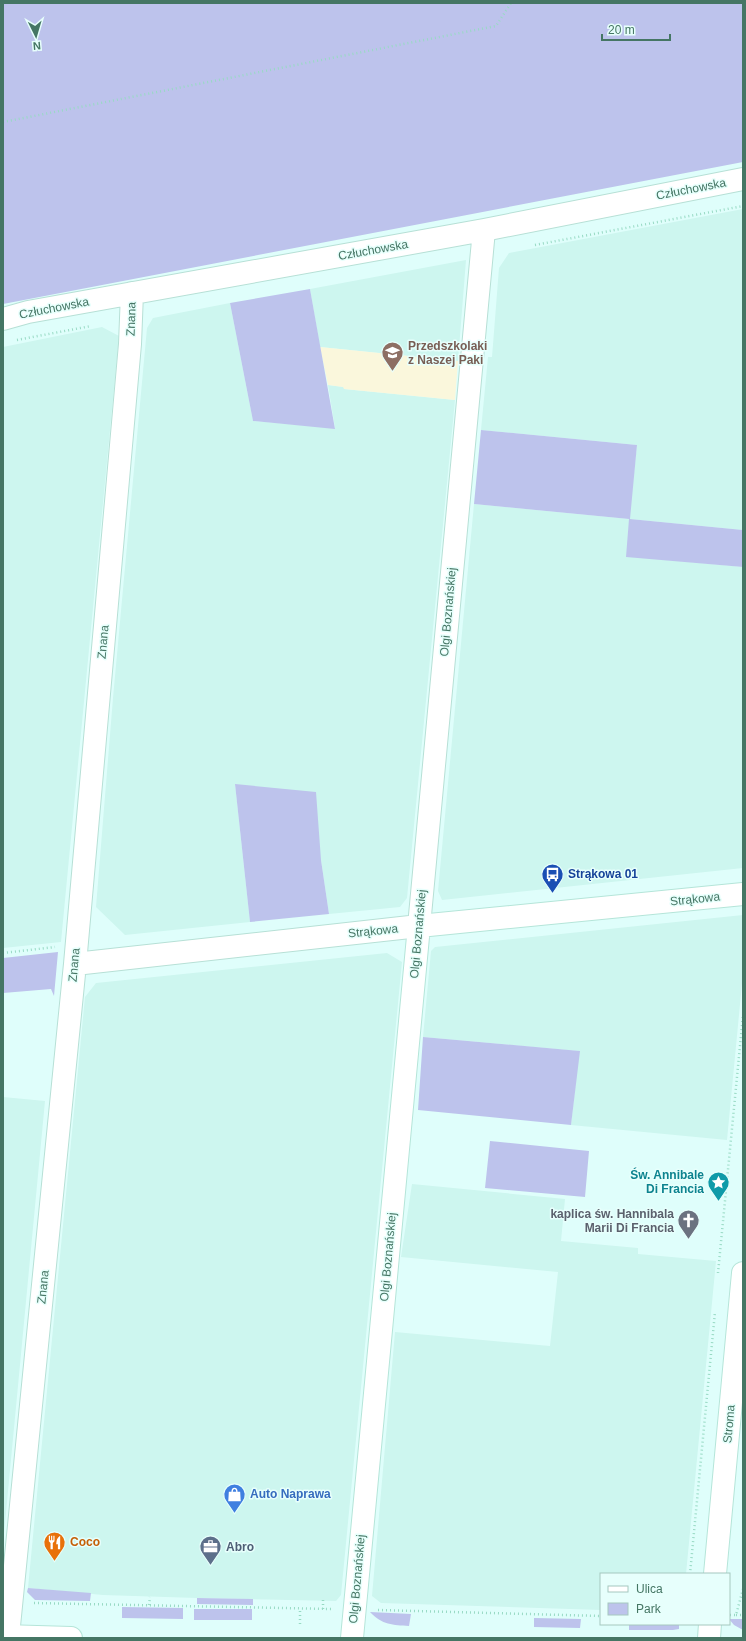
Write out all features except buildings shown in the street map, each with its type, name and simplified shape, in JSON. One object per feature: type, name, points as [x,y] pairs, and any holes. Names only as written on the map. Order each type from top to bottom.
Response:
[{"type":"street","name":"Człuchowska","points":[[3,319],[28,312],[484,230],[743,179]]},
{"type":"street","name":"Olgi Boznańskiej","points":[[352,1638],[484,230]]},
{"type":"street","name":"Znana","points":[[5,1636],[69,955],[130,344],[132,293]]},
{"type":"street","name":"Strąkowa","points":[[69,955],[419,926],[743,894]]},
{"type":"street","name":"Stroma","points":[[715,1573],[743,1273]]},
{"type":"street","points":[[710,1625],[710,1638]]},
{"type":"street","points":[[5,1636],[71,1638]]},
{"type":"path","points":[[3,122],[496,26],[511,3]]},
{"type":"path","points":[[3,953],[69,955]]},
{"type":"path","points":[[736,1615],[743,1589]]},
{"type":"path","points":[[149,1605],[150,1596]]},
{"type":"path","points":[[323,1600],[323,1608]]},
{"type":"path","points":[[28,1603],[333,1609]]},
{"type":"path","points":[[300,1608],[300,1624]]},
{"type":"path","points":[[371,1609],[600,1616]]},
{"type":"path","points":[[730,1615],[743,1615]]},
{"type":"shaded area","points":[[743,209],[743,530],[630,519],[627,556],[743,567],[743,868],[442,900],[438,891],[474,504],[629,519],[637,445],[481,430],[488,357],[492,357],[499,268],[509,253]]},
{"type":"shaded area","points":[[466,260],[458,361],[320,347],[310,289]]},
{"type":"shaded area","points":[[230,303],[253,421],[335,428],[328,385],[344,387],[344,389],[455,400],[407,898],[400,907],[329,914],[321,860],[235,784],[250,922],[125,935],[96,907],[113,698],[147,328],[153,318]]},
{"type":"shaded area","points":[[102,327],[119,336],[61,942],[3,948],[3,347]]},
{"type":"shaded area","name":"Przedszkolaki z Naszej Paki","points":[[320,347],[458,361],[455,400],[344,389],[343,387],[328,385]]},
{"type":"shaded area","points":[[743,915],[743,973],[727,1140],[571,1125],[579,1051],[423,1037],[431,951],[435,947]]},
{"type":"shaded area","points":[[387,953],[402,962],[341,1595],[336,1601],[197,1598],[103,1595],[28,1588],[85,997],[96,983]]},
{"type":"shaded area","points":[[3,1097],[45,1101],[3,1544]]},
{"type":"shaded area","points":[[412,1184],[565,1199],[561,1241],[638,1248],[638,1254],[716,1261],[686,1573],[600,1573],[600,1610],[381,1603],[372,1596],[395,1332],[550,1346],[558,1272],[401,1257]]},
{"type":"green space","points":[[3,3],[743,3],[743,162],[3,304]]},
{"type":"green space","points":[[310,289],[335,429],[253,421],[230,303]]},
{"type":"green space","points":[[481,430],[637,445],[630,519],[743,530],[743,567],[626,557],[629,519],[474,504]]},
{"type":"green space","points":[[235,784],[316,792],[321,860],[329,914],[250,922]]},
{"type":"green space","points":[[58,952],[54,996],[51,989],[3,993],[3,958]]},
{"type":"green space","points":[[423,1037],[580,1051],[571,1125],[418,1110]]},
{"type":"green space","points":[[490,1141],[589,1151],[585,1197],[485,1188]]},
{"type":"green space","points":[[28,1588],[91,1593],[90,1601],[35,1600],[27,1592]]},
{"type":"green space","points":[[197,1598],[253,1599],[253,1605],[197,1604]]},
{"type":"green space","points":[[122,1607],[183,1608],[183,1619],[122,1618]]},
{"type":"green space","points":[[194,1609],[252,1609],[252,1620],[194,1620]]},
{"type":"green space","points":[[370,1612],[411,1614],[409,1626],[393,1625],[383,1622]]},
{"type":"green space","points":[[534,1618],[581,1619],[580,1628],[534,1627]]},
{"type":"green space","points":[[730,1619],[743,1619],[743,1630],[734,1625]]},
{"type":"green space","points":[[629,1625],[679,1625],[679,1629],[673,1630],[629,1630]]},
{"type":"place","name":"Przedszkolaki z Naszej Paki","points":[[392,372]]},
{"type":"place","name":"Strąkowa 01","points":[[552,894]]},
{"type":"place","name":"Św. Annibale Di Francia","points":[[719,1202]]},
{"type":"place","name":"kaplica św. Hannibala Marii Di Francia","points":[[689,1240]]},
{"type":"place","name":"Auto Naprawa","points":[[235,1514]]},
{"type":"place","name":"Coco","points":[[54,1562]]},
{"type":"place","name":"Abro","points":[[211,1566]]}]
